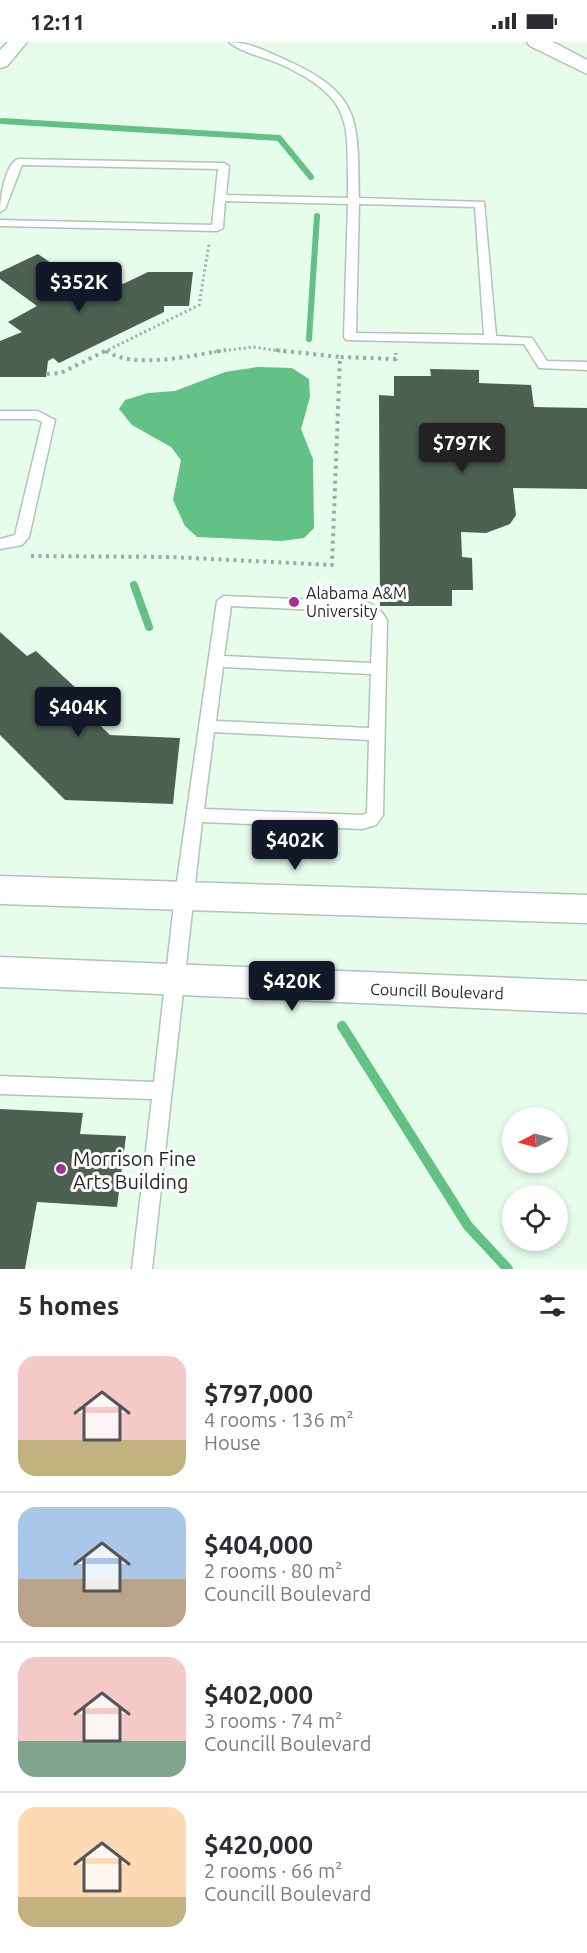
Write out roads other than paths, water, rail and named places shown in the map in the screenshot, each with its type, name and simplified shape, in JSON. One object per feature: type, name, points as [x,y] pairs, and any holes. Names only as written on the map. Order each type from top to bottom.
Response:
[{"type":"street","points":[[537,42],[587,68]]},
{"type":"street","points":[[0,890],[587,909]]},
{"type":"street","name":"Councill Boulevard","points":[[0,972],[587,997]]},
{"type":"lane","points":[[234,42],[315,78],[342,101],[351,121],[354,201],[350,337],[528,341],[543,365],[587,366]]},
{"type":"lane","points":[[0,209],[18,162],[225,166],[217,228],[0,223]]},
{"type":"lane","points":[[220,198],[480,204],[490,339]]},
{"type":"lane","points":[[0,415],[38,415],[50,420],[22,537],[17,542],[0,544]]},
{"type":"lane","points":[[142,1269],[184,895],[224,601],[366,607],[373,611],[380,620],[375,814],[370,820],[362,822],[195,815]]},
{"type":"lane","points":[[216,661],[379,669]]},
{"type":"lane","points":[[207,726],[377,734]]},
{"type":"lane","points":[[0,1085],[161,1091]]},
{"type":"waterway","points":[[2,121],[279,138],[311,177]]},
{"type":"waterway","points":[[309,339],[317,216]]},
{"type":"waterway","points":[[134,585],[149,627]]},
{"type":"waterway","points":[[342,1026],[468,1226],[508,1269]]},
{"type":"place","name":"Alabama A&M University","points":[[294,602]]},
{"type":"place","name":"Morrison Fine Arts Building","points":[[61,1169]]}]
